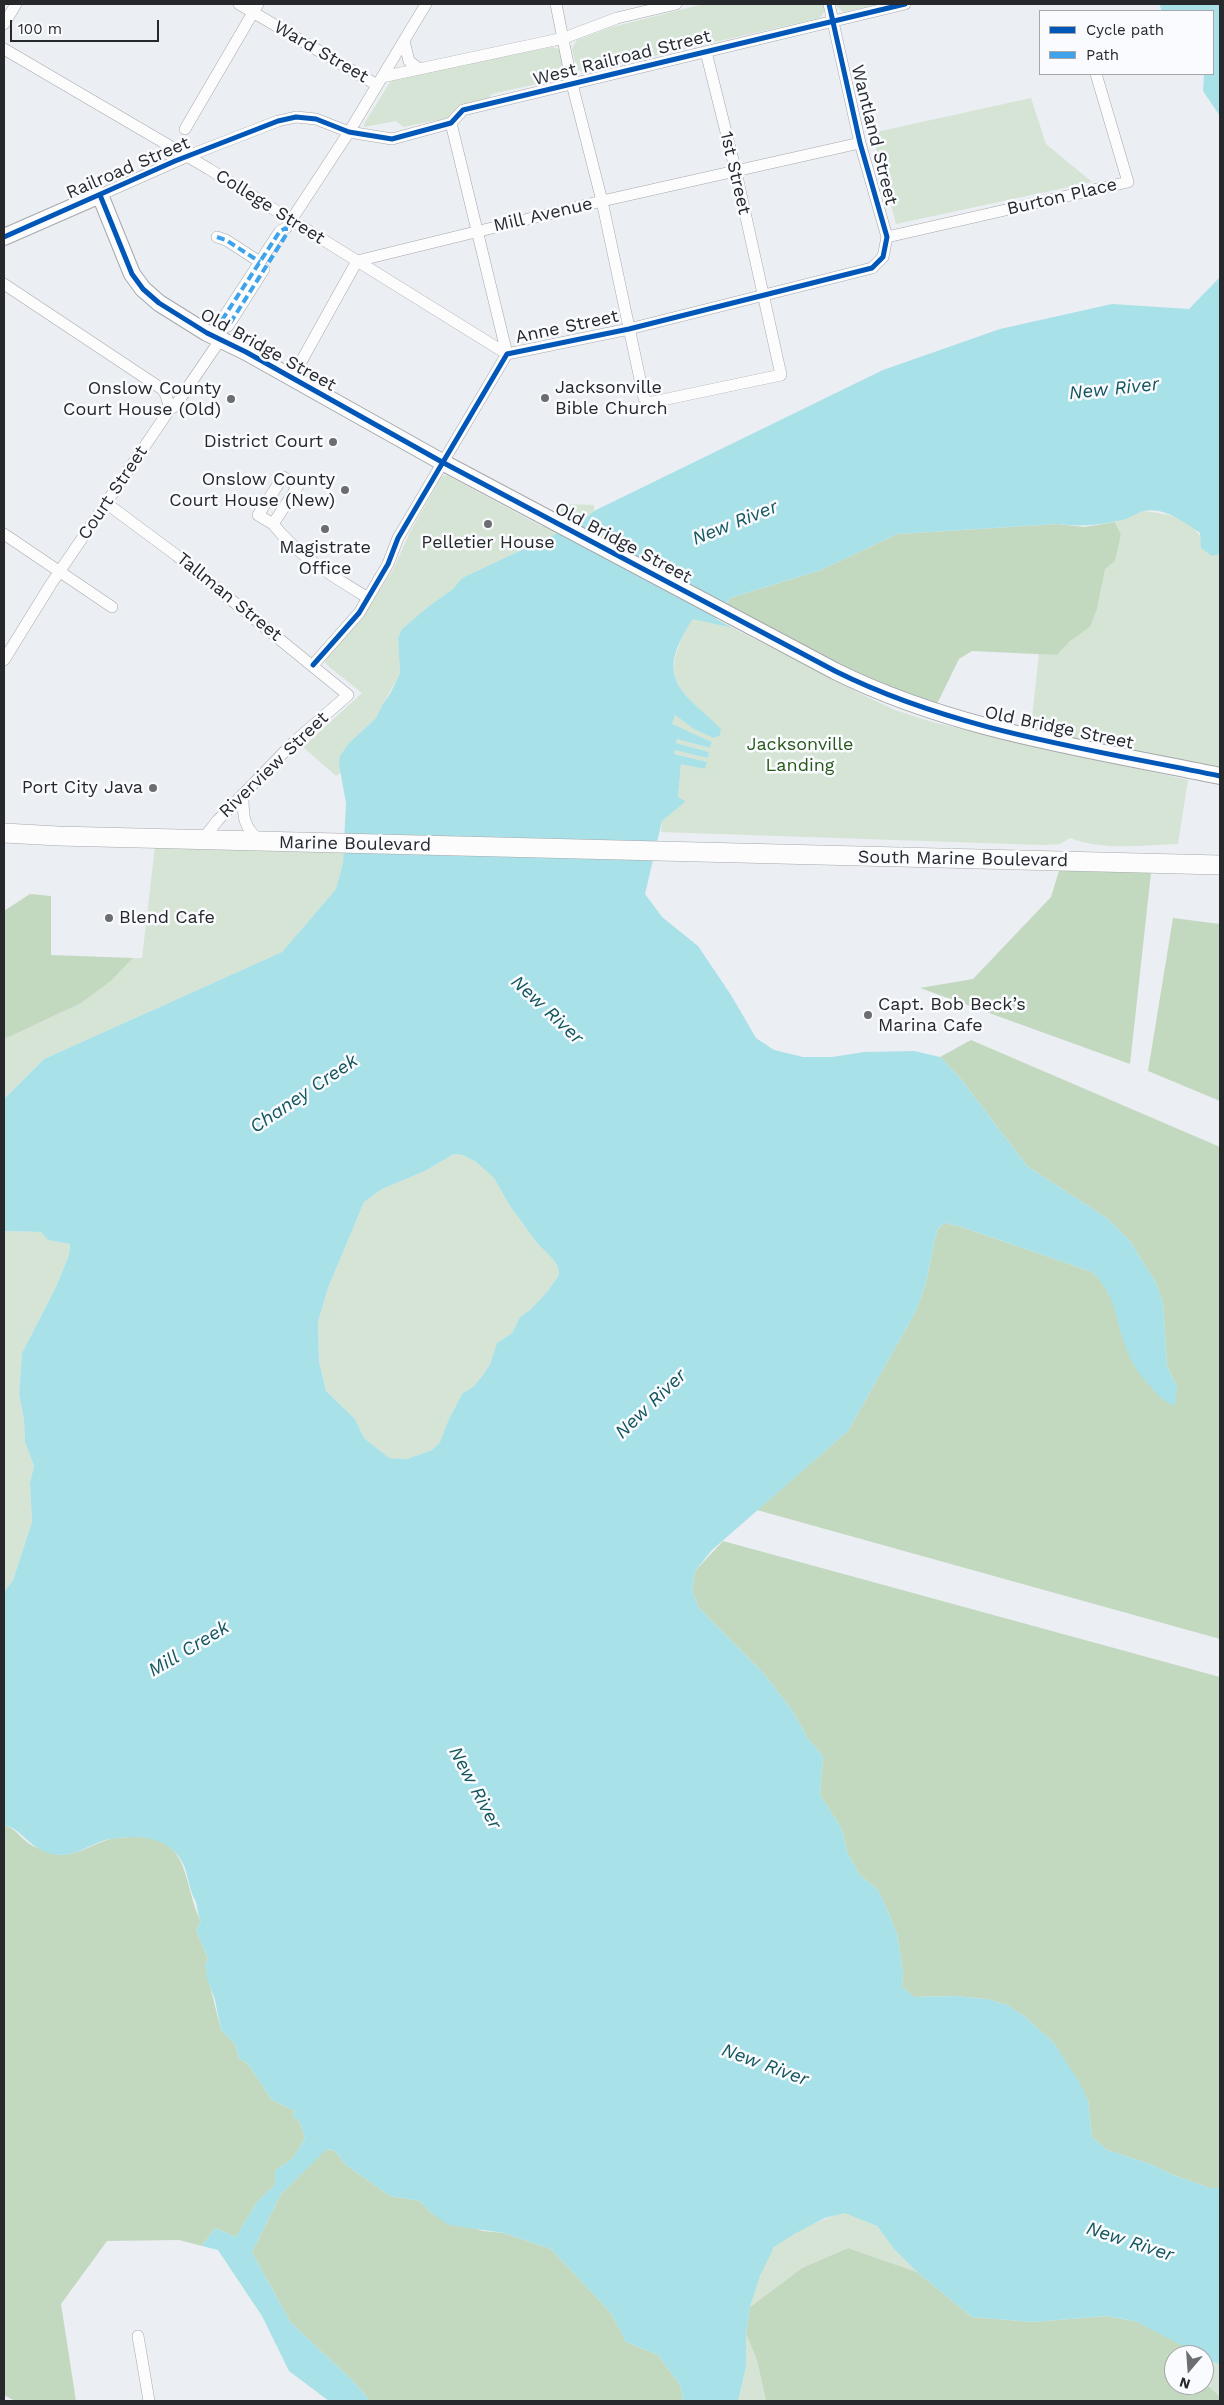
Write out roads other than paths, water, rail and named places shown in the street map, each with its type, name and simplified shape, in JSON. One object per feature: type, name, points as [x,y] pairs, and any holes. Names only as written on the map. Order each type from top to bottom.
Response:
[{"type":"main road","name":"Railroad Street","points":[[4,237],[100,194]]},
{"type":"main road","name":"Old Bridge Street","points":[[100,194],[132,274],[143,289],[159,303],[220,333],[246,352],[442,462],[740,621],[878,692],[922,709],[964,722],[1220,776]]},
{"type":"main road","name":"Marine Boulevard","points":[[4,833],[707,852]]},
{"type":"main road","name":"South Marine Boulevard","points":[[707,852],[1220,865]]},
{"type":"street","points":[[4,24],[16,4]]},
{"type":"street","name":"Ward Street","points":[[239,4],[255,8],[380,81]]},
{"type":"street","name":"Court Street","points":[[4,660],[60,570],[170,409],[175,406],[215,348],[222,320],[280,231],[288,224],[349,132],[426,4]]},
{"type":"street","points":[[556,4],[572,84],[602,201],[629,329]]},
{"type":"street","points":[[380,81],[419,69],[564,38],[617,18],[676,4]]},
{"type":"street","name":"Wantland Street","points":[[829,4],[860,143],[887,237]]},
{"type":"street","name":"West Railroad Street","points":[[349,132],[392,139],[451,123],[463,110],[906,4]]},
{"type":"street","points":[[185,129],[255,8]]},
{"type":"street","points":[[404,41],[409,60],[419,69]]},
{"type":"street","name":"College Street","points":[[4,49],[188,156],[288,224],[357,261],[507,354]]},
{"type":"street","name":"1st Street","points":[[629,329],[644,398],[648,403],[780,375],[736,172],[706,52]]},
{"type":"street","name":"Burton Place","points":[[887,237],[1128,182],[1096,75]]},
{"type":"street","name":"Railroad Street","points":[[100,194],[188,156],[278,121],[296,116],[316,119],[349,132]]},
{"type":"street","points":[[451,123],[507,354]]},
{"type":"street","name":"Mill Avenue","points":[[357,261],[602,201],[860,143]]},
{"type":"street","name":"Court Street","points":[[220,333],[229,325],[286,235],[288,224]]},
{"type":"street","points":[[217,237],[226,240],[260,262]]},
{"type":"street","name":"Anne Street","points":[[314,665],[359,613],[388,564],[398,538],[507,354],[629,329],[872,268],[883,257],[887,237]]},
{"type":"street","points":[[292,378],[357,261]]},
{"type":"street","points":[[4,284],[162,389],[170,409]]},
{"type":"street","name":"Tallman Street","points":[[106,503],[176,555],[314,665],[348,695]]},
{"type":"street","points":[[274,524],[291,545],[325,571],[368,598]]},
{"type":"street","points":[[4,534],[60,570],[112,607]]},
{"type":"street","name":"Riverview Street","points":[[203,839],[218,820],[294,742],[348,695]]},
{"type":"street","points":[[243,796],[243,812],[246,827],[261,841]]},
{"type":"street","points":[[138,2336],[149,2401]]},
{"type":"water","points":[[1159,4],[1220,4],[1220,116],[1203,91],[1204,75],[1214,75],[1214,10],[1162,10]]},
{"type":"water","points":[[1220,277],[1220,554],[1212,556],[1201,548],[1200,533],[1187,524],[1174,516],[1151,510],[1126,519],[1092,525],[1057,524],[897,534],[821,570],[730,598],[716,619],[733,628],[693,619],[678,646],[674,660],[674,673],[684,693],[721,729],[720,735],[714,738],[694,729],[675,715],[672,724],[712,742],[710,748],[677,739],[676,743],[709,752],[708,758],[675,750],[674,754],[707,762],[705,769],[681,764],[678,797],[685,801],[662,821],[645,894],[662,917],[698,946],[731,995],[756,1038],[774,1050],[803,1057],[832,1057],[864,1052],[914,1051],[940,1057],[961,1079],[1027,1166],[1108,1219],[1130,1241],[1156,1283],[1163,1303],[1167,1366],[1177,1387],[1175,1406],[1159,1396],[1136,1368],[1121,1334],[1111,1298],[1092,1272],[959,1226],[944,1223],[937,1230],[925,1286],[916,1311],[848,1431],[712,1550],[695,1571],[692,1591],[699,1608],[763,1673],[792,1710],[808,1739],[823,1756],[820,1795],[842,1829],[847,1852],[859,1874],[878,1890],[887,1909],[897,1934],[903,1971],[902,1987],[915,1997],[955,1996],[987,1999],[1007,2005],[1024,2016],[1054,2043],[1078,2080],[1088,2100],[1092,2137],[1107,2150],[1150,2164],[1173,2175],[1210,2188],[1220,2188],[1220,2365],[1214,2362],[1214,2345],[1181,2345],[1135,2321],[1106,2316],[1033,2322],[972,2317],[917,2272],[894,2249],[877,2226],[845,2213],[825,2218],[774,2247],[760,2276],[750,2307],[746,2334],[746,2367],[738,2401],[683,2401],[680,2385],[658,2355],[626,2342],[611,2313],[551,2249],[504,2233],[449,2225],[431,2213],[420,2201],[390,2196],[346,2165],[335,2151],[327,2149],[281,2194],[252,2252],[291,2323],[353,2381],[370,2401],[329,2401],[289,2371],[262,2316],[218,2250],[202,2246],[215,2228],[236,2237],[257,2202],[275,2185],[275,2171],[293,2158],[305,2138],[300,2123],[292,2115],[295,2111],[272,2100],[248,2064],[239,2058],[235,2044],[221,2030],[215,2000],[207,1978],[205,1966],[208,1958],[196,1930],[201,1921],[180,1857],[164,1843],[132,1837],[110,1839],[80,1851],[60,1855],[41,1850],[17,1831],[4,1825],[4,1592],[13,1580],[32,1522],[30,1483],[34,1466],[25,1442],[24,1420],[19,1394],[22,1353],[56,1287],[69,1255],[70,1244],[48,1240],[41,1232],[4,1231],[4,1099],[44,1059],[282,952],[336,889],[343,862],[346,803],[339,765],[340,756],[349,743],[376,718],[390,694],[400,673],[398,638],[402,629],[453,589],[462,578],[581,522],[594,511],[883,370],[1000,329],[1112,304],[1189,309]],"holes":[[[454,1154],[463,1155],[476,1162],[494,1178],[510,1206],[537,1243],[553,1259],[558,1267],[559,1275],[547,1292],[531,1309],[520,1317],[512,1333],[497,1343],[490,1364],[483,1375],[474,1386],[462,1394],[440,1442],[432,1450],[407,1459],[389,1458],[364,1438],[355,1419],[326,1391],[319,1361],[318,1322],[328,1288],[364,1202],[382,1189],[425,1171]]]},
{"type":"place","name":"Jacksonville Bible Church","points":[[545,398]]},
{"type":"place","name":"Onslow County Court House (Old)","points":[[231,399]]},
{"type":"place","name":"District Court","points":[[333,442]]},
{"type":"place","name":"Onslow County Court House (New)","points":[[345,490]]},
{"type":"place","name":"Pelletier House","points":[[488,524]]},
{"type":"place","name":"Magistrate Office","points":[[325,529]]},
{"type":"place","name":"Port City Java","points":[[153,788]]},
{"type":"place","name":"Blend Cafe","points":[[109,918]]},
{"type":"place","name":"Capt. Bob Beck’s Marina Cafe","points":[[868,1015]]},
{"type":"water label","name":"New River","points":[[1114,389]]},
{"type":"water label","name":"New River","points":[[735,523]]},
{"type":"water label","name":"New River","points":[[547,1010]]},
{"type":"water label","name":"Chaney Creek","points":[[304,1094]]},
{"type":"water label","name":"New River","points":[[651,1404]]},
{"type":"water label","name":"Mill Creek","points":[[189,1649]]},
{"type":"water label","name":"New River","points":[[475,1788]]},
{"type":"water label","name":"New River","points":[[765,2065]]},
{"type":"water label","name":"New River","points":[[1130,2242]]},
{"type":"park label","name":"Jacksonville Landing","points":[[800,755]]}]
